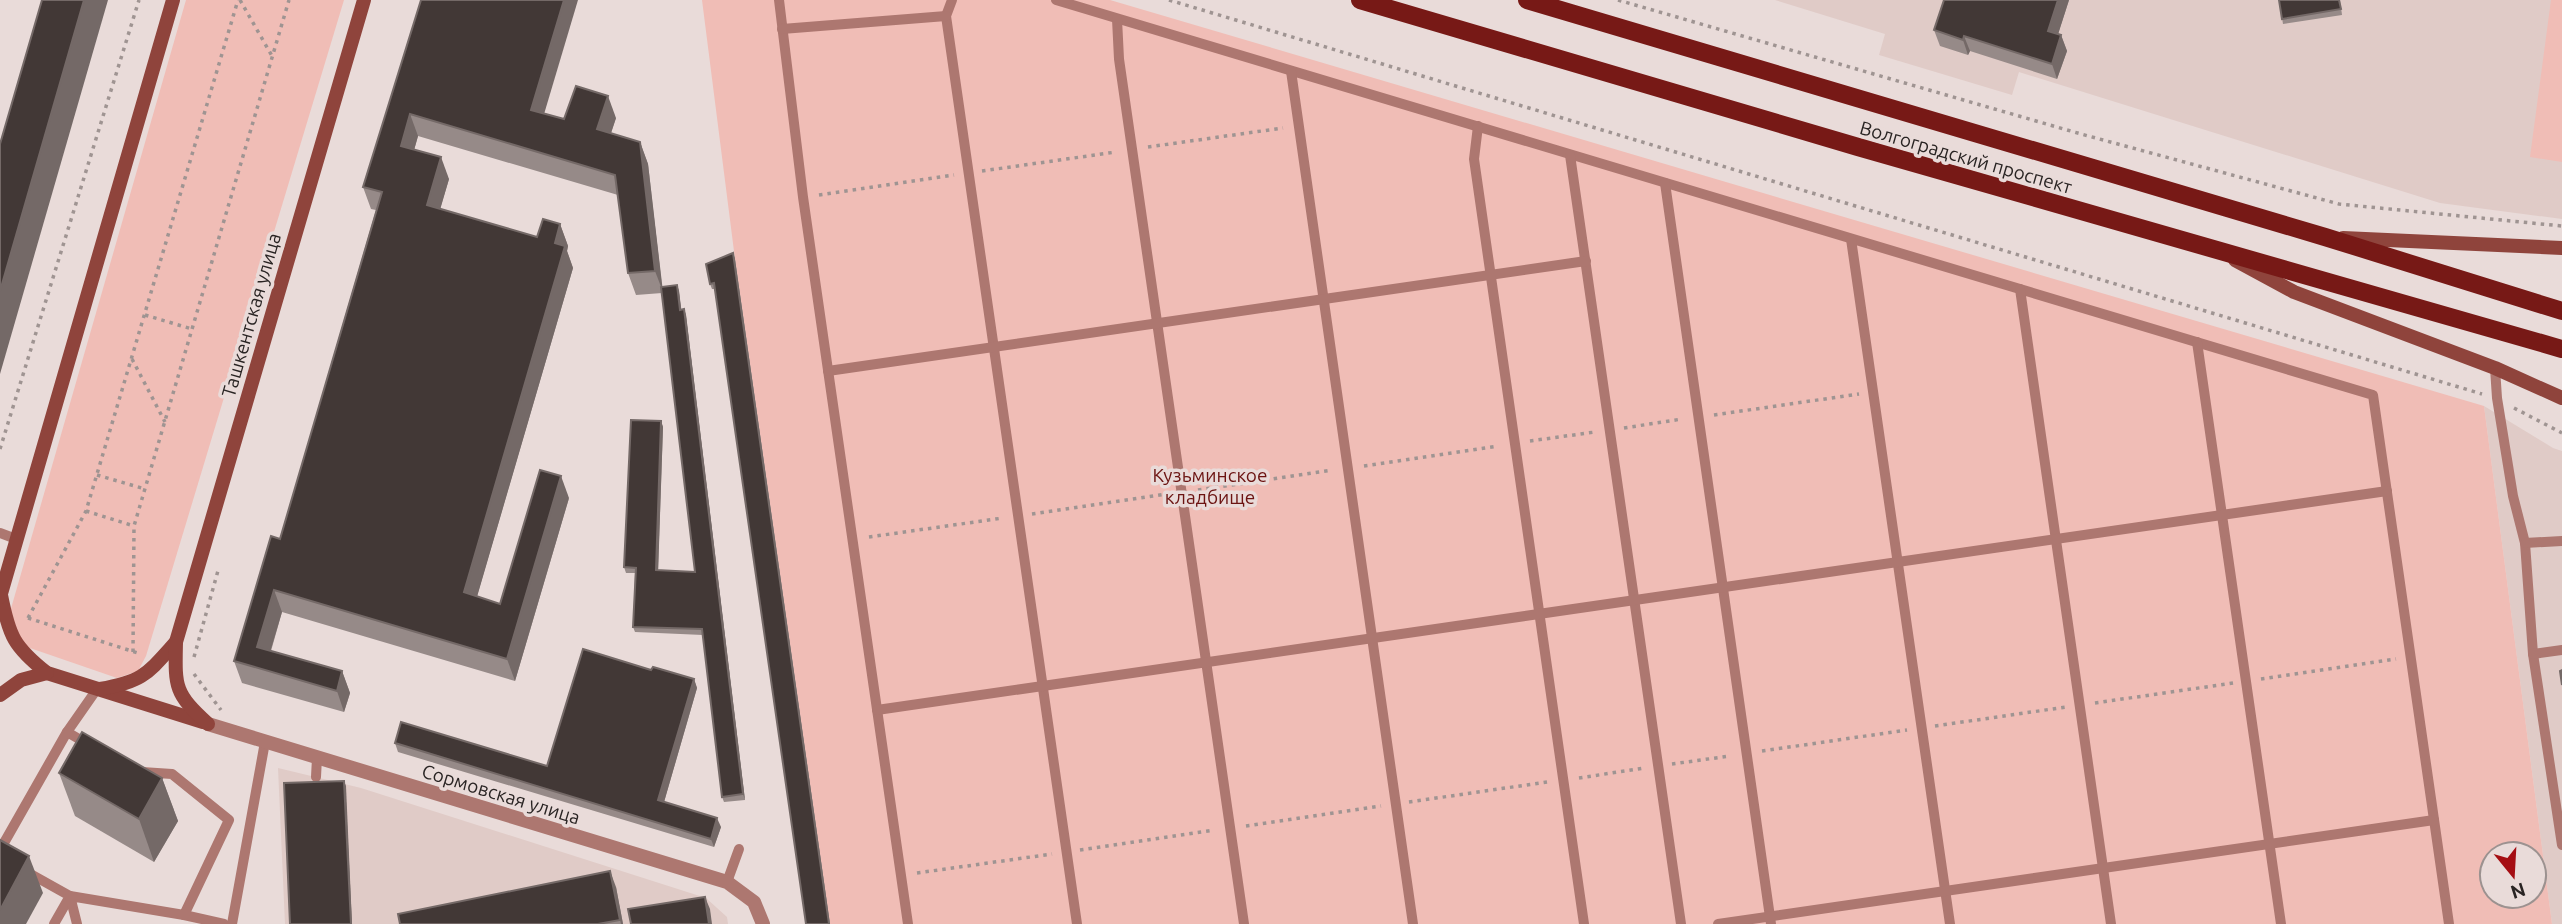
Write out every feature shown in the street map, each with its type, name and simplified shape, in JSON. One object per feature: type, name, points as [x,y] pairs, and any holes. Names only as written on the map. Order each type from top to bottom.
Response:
[{"type":"main road","points":[[173,0],[0,596],[12,639],[26,657],[47,673],[208,724]]},
{"type":"main road","name":"Ташкентская улица","points":[[208,724],[187,705],[179,691],[175,678],[176,642],[364,0]]},
{"type":"main road","name":"Волгоградский проспект","points":[[1360,0],[1858,147],[2562,349]]},
{"type":"main road","name":"Волгоградский проспект","points":[[1527,0],[2325,237],[2562,311]]},
{"type":"main road","points":[[2325,237],[2562,248]]},
{"type":"main road","points":[[2212,247],[2294,292],[2495,368],[2562,398]]},
{"type":"main road","name":"Ташкентская улица","points":[[97,689],[138,680],[176,642]]},
{"type":"main road","points":[[0,695],[21,680],[47,673]]},
{"type":"street","name":"Сормовская улица","points":[[208,724],[727,882],[754,902],[764,924]]},
{"type":"lane","points":[[779,0],[803,197],[908,924]]},
{"type":"lane","points":[[952,0],[946,16],[1077,924]]},
{"type":"lane","points":[[1056,0],[2372,395],[2449,924]]},
{"type":"lane","points":[[782,29],[946,16]]},
{"type":"lane","points":[[1117,19],[1119,59],[1244,924]]},
{"type":"lane","points":[[1291,71],[1413,924]]},
{"type":"lane","points":[[1478,126],[1474,159],[1584,924]]},
{"type":"lane","points":[[1570,155],[1681,924]]},
{"type":"lane","points":[[1665,183],[1771,920]]},
{"type":"lane","points":[[1850,239],[1950,924]]},
{"type":"lane","points":[[828,371],[1586,261]]},
{"type":"lane","points":[[2020,289],[2111,924]]},
{"type":"lane","points":[[2197,342],[2281,924]]},
{"type":"lane","points":[[2495,368],[2497,398],[2513,496],[2525,544],[2533,654],[2562,845]]},
{"type":"lane","points":[[877,710],[2387,491]]},
{"type":"lane","points":[[0,533],[16,539]]},
{"type":"lane","points":[[2525,544],[2562,541]]},
{"type":"lane","points":[[2533,654],[2562,650]]},
{"type":"lane","points":[[0,849],[67,733],[97,689]]},
{"type":"lane","points":[[67,733],[102,752]]},
{"type":"lane","points":[[232,924],[265,742]]},
{"type":"lane","points":[[316,777],[317,758]]},
{"type":"lane","points":[[126,765],[138,772],[172,774],[229,820],[184,915]]},
{"type":"lane","points":[[1718,924],[1771,920],[1945,891],[2434,820]]},
{"type":"lane","points":[[727,882],[739,849]]},
{"type":"lane","points":[[12,864],[70,895],[224,924]]},
{"type":"lane","points":[[54,924],[70,895]]},
{"type":"lane","points":[[70,895],[77,924]]},
{"type":"path","points":[[0,449],[139,0]]},
{"type":"path","points":[[239,0],[272,56]]},
{"type":"path","points":[[28,618],[86,511],[239,0]]},
{"type":"path","points":[[133,652],[134,526],[289,0]]},
{"type":"path","points":[[1169,0],[2497,398],[2562,433]]},
{"type":"path","points":[[1618,0],[2055,127],[2339,204],[2562,226]]},
{"type":"path","points":[[803,197],[1298,125]]},
{"type":"path","points":[[145,315],[192,329]]},
{"type":"path","points":[[132,359],[165,422]]},
{"type":"path","points":[[97,475],[145,489]]},
{"type":"path","points":[[86,511],[134,526]]},
{"type":"path","points":[[195,657],[219,566]]},
{"type":"path","points":[[19,615],[146,656]]},
{"type":"path","points":[[191,670],[223,712]]},
{"type":"shaded area","points":[[1775,0],[2562,0],[2562,219],[2440,203],[2019,72],[2012,95],[1879,55],[1885,34]]},
{"type":"shaded area","points":[[2484,406],[2562,451],[2562,924],[2552,924],[2548,894],[2548,840],[2541,840]]},
{"type":"shaded area","points":[[278,768],[361,788],[706,898],[727,917],[728,924],[285,924]]},
{"type":"green space","points":[[186,0],[344,0],[146,656],[138,671],[117,678],[27,647],[14,631],[10,612]]},
{"type":"green space","name":"Кузьминское кладбище","points":[[702,0],[1110,0],[2484,406],[2541,840],[2478,840],[2478,910],[2548,910],[2548,894],[2552,924],[830,924],[735,259]]},
{"type":"green space","points":[[2551,0],[2562,0],[2562,162],[2530,157]]},
{"type":"building","points":[[42,0],[84,0],[0,291],[0,144]]},
{"type":"building","points":[[421,0],[564,0],[531,110],[564,119],[576,86],[608,96],[597,129],[640,142],[655,271],[628,273],[615,175],[410,114],[401,146],[441,157],[427,205],[537,237],[543,219],[560,224],[555,243],[565,246],[464,592],[500,604],[540,470],[561,476],[507,659],[274,590],[257,647],[342,671],[337,691],[234,661],[271,536],[280,539],[382,192],[363,187]]},
{"type":"building","points":[[1944,0],[2058,0],[2048,31],[2061,35],[2052,64],[1964,36],[1963,40],[1934,30]]},
{"type":"building","points":[[2279,0],[2339,0],[2341,9],[2282,19]]},
{"type":"building","points":[[733,253],[829,924],[806,924],[714,283],[710,284],[706,264]]},
{"type":"building","points":[[677,285],[680,310],[684,309],[743,794],[722,797],[702,629],[633,627],[636,568],[624,567],[631,420],[661,421],[656,570],[695,572],[661,287]]},
{"type":"building","points":[[583,649],[651,670],[653,667],[694,679],[658,800],[717,818],[711,839],[395,743],[401,722],[547,766]]},
{"type":"building","points":[[82,732],[162,778],[139,819],[59,773]]},
{"type":"building","points":[[344,781],[351,924],[290,924],[284,783]]},
{"type":"building","points":[[0,840],[29,856],[0,910]]},
{"type":"building","points":[[610,871],[620,920],[598,924],[400,924],[398,914]]},
{"type":"building","points":[[705,897],[709,924],[631,924],[628,909]]}]
